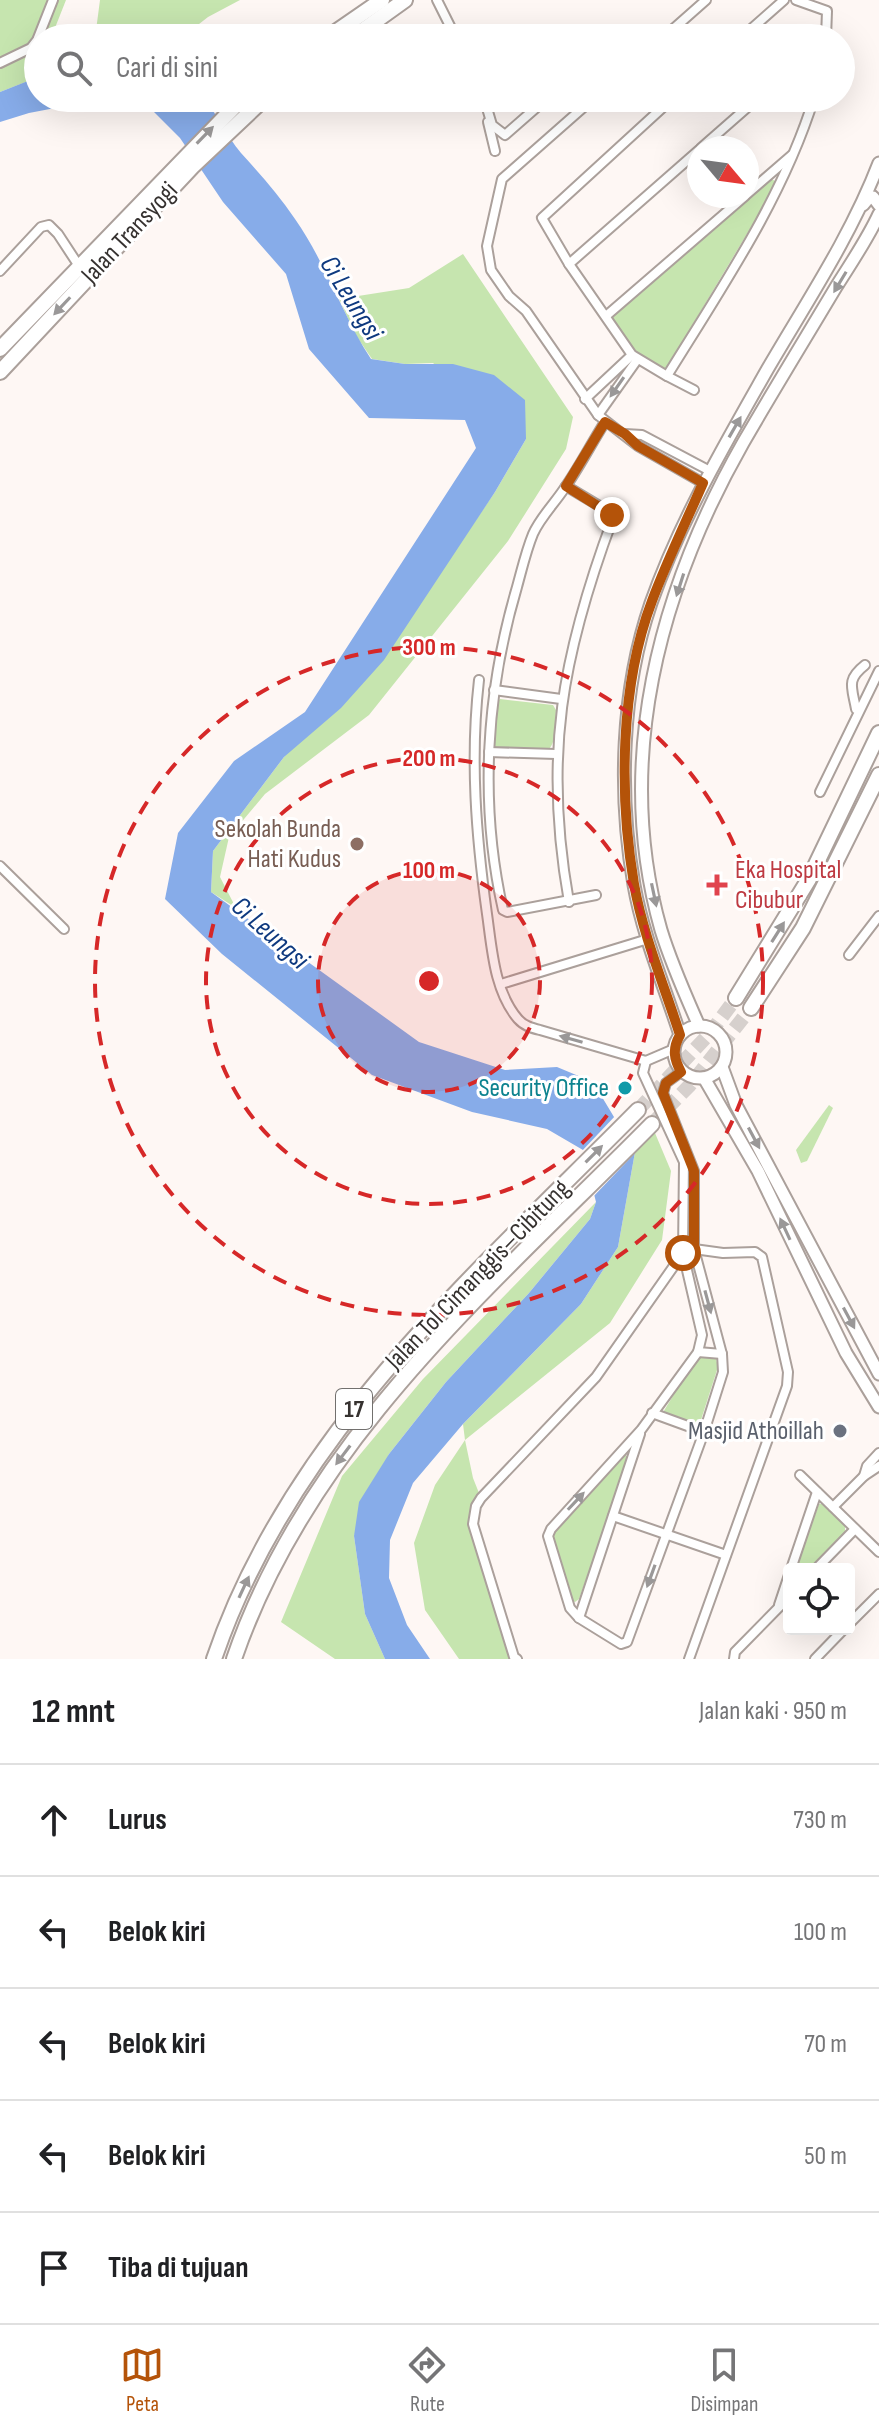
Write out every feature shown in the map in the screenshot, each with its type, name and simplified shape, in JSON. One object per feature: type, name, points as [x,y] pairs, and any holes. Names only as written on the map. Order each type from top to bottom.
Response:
[{"type":"highway","points":[[347,24],[382,0]]},
{"type":"highway","points":[[372,24],[405,0]]},
{"type":"highway","name":"Jalan Transyogi","points":[[0,349],[235,112]]},
{"type":"highway","name":"Jalan Transyogi","points":[[231,118],[241,112]]},
{"type":"highway","name":"Jalan Transyogi","points":[[0,372],[188,162]]},
{"type":"highway","points":[[736,998],[809,879],[879,733]]},
{"type":"highway","points":[[751,1008],[803,928],[879,775]]},
{"type":"highway","name":"Jalan Tol Cimanggis–Cibitung","points":[[214,1659],[244,1584],[277,1522],[314,1463],[368,1390],[434,1317],[638,1110]]},
{"type":"highway","name":"Jalan Tol Cimanggis–Cibitung","points":[[234,1659],[261,1592],[294,1529],[329,1473],[402,1381],[448,1330],[652,1124]]},
{"type":"street","points":[[44,24],[53,0]]},
{"type":"street","points":[[437,0],[449,24]]},
{"type":"street","points":[[679,24],[706,0]]},
{"type":"street","points":[[757,24],[784,0]]},
{"type":"street","points":[[796,0],[827,11],[827,24]]},
{"type":"street","points":[[0,63],[24,51]]},
{"type":"street","points":[[485,112],[495,151]]},
{"type":"street","points":[[487,112],[492,125],[505,135],[531,112]]},
{"type":"street","points":[[578,112],[502,179],[487,246],[491,270],[509,296],[526,311],[602,419],[638,446],[703,483]]},
{"type":"street","points":[[657,112],[543,214],[542,222],[634,357],[694,390]]},
{"type":"street","points":[[715,136],[742,112]]},
{"type":"street","points":[[667,376],[749,242],[794,153],[809,112]]},
{"type":"street","points":[[759,184],[794,153]]},
{"type":"street","points":[[569,264],[687,160]]},
{"type":"street","points":[[680,1035],[634,886],[626,808],[628,716],[640,641],[648,614],[703,483],[858,212],[879,163]]},
{"type":"street","points":[[699,1026],[661,929],[647,862],[641,772],[644,718],[690,551],[736,457],[877,218],[879,207],[873,197],[858,212]]},
{"type":"street","points":[[606,316],[731,208]]},
{"type":"street","points":[[0,271],[41,227],[49,225],[79,266]]},
{"type":"street","points":[[585,399],[634,357]]},
{"type":"street","points":[[596,895],[507,912],[503,910],[490,829],[489,752],[494,690],[508,620],[533,535],[566,486],[634,357]]},
{"type":"street","points":[[625,434],[642,435],[710,471]]},
{"type":"street","points":[[662,460],[668,448]]},
{"type":"street","points":[[566,486],[611,513],[613,518],[577,625],[561,699],[556,754],[559,839],[569,902]]},
{"type":"street","points":[[648,614],[657,624],[669,619]]},
{"type":"street","points":[[640,641],[651,638],[662,644]]},
{"type":"street","points":[[854,709],[851,681],[865,665]]},
{"type":"street","points":[[820,792],[854,709],[879,671]]},
{"type":"street","points":[[479,680],[473,792],[495,971],[516,1016],[525,1025],[646,1061],[674,1049]]},
{"type":"street","points":[[494,690],[561,699]]},
{"type":"street","points":[[489,752],[556,754]]},
{"type":"street","points":[[0,866],[64,929]]},
{"type":"street","points":[[849,955],[879,916]]},
{"type":"street","points":[[501,984],[648,939]]},
{"type":"street","points":[[699,1026],[713,1029],[724,1039],[727,1053],[722,1067],[704,1078],[693,1078],[681,1072],[674,1049],[680,1035],[688,1028],[699,1026]]},
{"type":"street","points":[[646,1061],[643,1073],[684,1162],[683,1253],[702,1335],[698,1352],[641,1430],[548,1536],[570,1608],[579,1618],[621,1644],[627,1642],[723,1372],[722,1354],[694,1249],[694,1171],[663,1093],[666,1083],[681,1072]]},
{"type":"street","points":[[722,1067],[736,1105],[879,1373]]},
{"type":"street","points":[[704,1078],[758,1171],[846,1353],[879,1407]]},
{"type":"street","points":[[517,1659],[473,1524],[476,1506],[596,1377],[683,1253],[694,1249],[723,1253],[755,1252],[762,1257],[788,1372],[787,1386],[689,1659]]},
{"type":"street","points":[[698,1352],[722,1354]]},
{"type":"street","points":[[652,1413],[704,1432]]},
{"type":"street","points":[[579,1618],[641,1430]]},
{"type":"street","points":[[864,1476],[867,1466],[879,1453]]},
{"type":"street","points":[[833,1507],[864,1476],[879,1466]]},
{"type":"street","points":[[800,1475],[879,1552]]},
{"type":"street","points":[[793,1563],[817,1492]]},
{"type":"street","points":[[613,1516],[726,1555]]},
{"type":"street","points":[[822,1563],[855,1529]]},
{"type":"street","points":[[778,1608],[783,1593]]},
{"type":"street","points":[[855,1618],[879,1594]]},
{"type":"street","points":[[734,1659],[735,1652],[783,1603]]},
{"type":"street","points":[[815,1659],[838,1635]]},
{"type":"green space","points":[[0,0],[66,0],[57,24],[24,24],[24,83],[0,92]]},
{"type":"green space","points":[[100,0],[240,0],[199,24],[97,24]]},
{"type":"green space","points":[[768,177],[775,181],[775,187],[668,366],[664,370],[639,360],[610,317],[733,208],[759,208],[759,185]]},
{"type":"green space","points":[[463,254],[573,417],[566,449],[508,541],[369,715],[265,794],[229,837],[220,877],[236,908],[211,892],[213,851],[284,757],[456,549],[526,439],[433,363],[405,364],[372,359],[355,334],[339,299],[409,288]]},
{"type":"green space","points":[[500,699],[553,705],[556,710],[555,733],[546,752],[498,750],[491,743],[496,703]]},
{"type":"green space","points":[[829,1105],[833,1108],[807,1161],[801,1163],[796,1150]]},
{"type":"green space","points":[[655,1133],[671,1171],[662,1240],[610,1323],[465,1440],[463,1424],[581,1304],[618,1247],[635,1152]]},
{"type":"green space","points":[[596,1202],[590,1219],[529,1293],[446,1382],[389,1454],[354,1536],[365,1614],[385,1659],[335,1659],[281,1622],[342,1476],[423,1379]]},
{"type":"green space","points":[[702,1348],[714,1350],[718,1367],[700,1423],[696,1426],[662,1414]]},
{"type":"green space","points":[[465,1440],[481,1498],[473,1524],[517,1659],[459,1659],[425,1610],[414,1543],[435,1485]]},
{"type":"green space","points":[[623,1453],[629,1458],[628,1462],[579,1599],[575,1602],[570,1600],[551,1538],[552,1532]]},
{"type":"green space","points":[[819,1504],[822,1504],[845,1525],[845,1533],[816,1563],[797,1563]]},
{"type":"water","points":[[24,83],[24,112],[34,112],[0,122],[0,92]]},
{"type":"water","points":[[154,112],[214,112],[306,236],[371,359],[405,364],[453,364],[494,375],[525,400],[526,439],[495,492],[384,660],[341,708],[284,757],[213,851],[211,892],[419,1042],[505,1070],[557,1067],[593,1082],[635,1152],[618,1247],[581,1304],[463,1424],[413,1483],[390,1540],[389,1578],[407,1625],[430,1659],[385,1659],[365,1614],[354,1536],[359,1502],[389,1454],[446,1382],[529,1293],[590,1219],[596,1202],[583,1150],[547,1129],[472,1112],[372,1075],[222,954],[165,899],[178,833],[234,761],[305,712],[476,448],[465,420],[369,418],[309,349],[286,274],[223,202],[180,138]]},
{"type":"pier","points":[[617,1114],[638,1150],[591,1199],[580,1153]]},
{"type":"tunnel","points":[[638,1110],[710,1033],[736,998]]},
{"type":"tunnel","points":[[652,1124],[690,1085],[751,1008]]},
{"type":"place","name":"Sekolah Bunda Hati Kudus","points":[[357,844]]},
{"type":"place","name":"Eka Hospital Cibubur","points":[[717,885]]},
{"type":"place","name":"Security Office","points":[[625,1088]]},
{"type":"place","name":"Masjid Athoillah","points":[[840,1431]]},
{"type":"route","points":[[612,515],[566,486],[605,422],[638,446],[703,483],[652,602],[640,641],[628,716],[626,774],[628,836],[634,886],[680,1035],[674,1049],[681,1072],[666,1083],[663,1093],[694,1171],[694,1249],[683,1253]]},
{"type":"water label","name":"Ci Leungsi","points":[[351,298]]},
{"type":"water label","name":"Ci Leungsi","points":[[270,933]]}]
